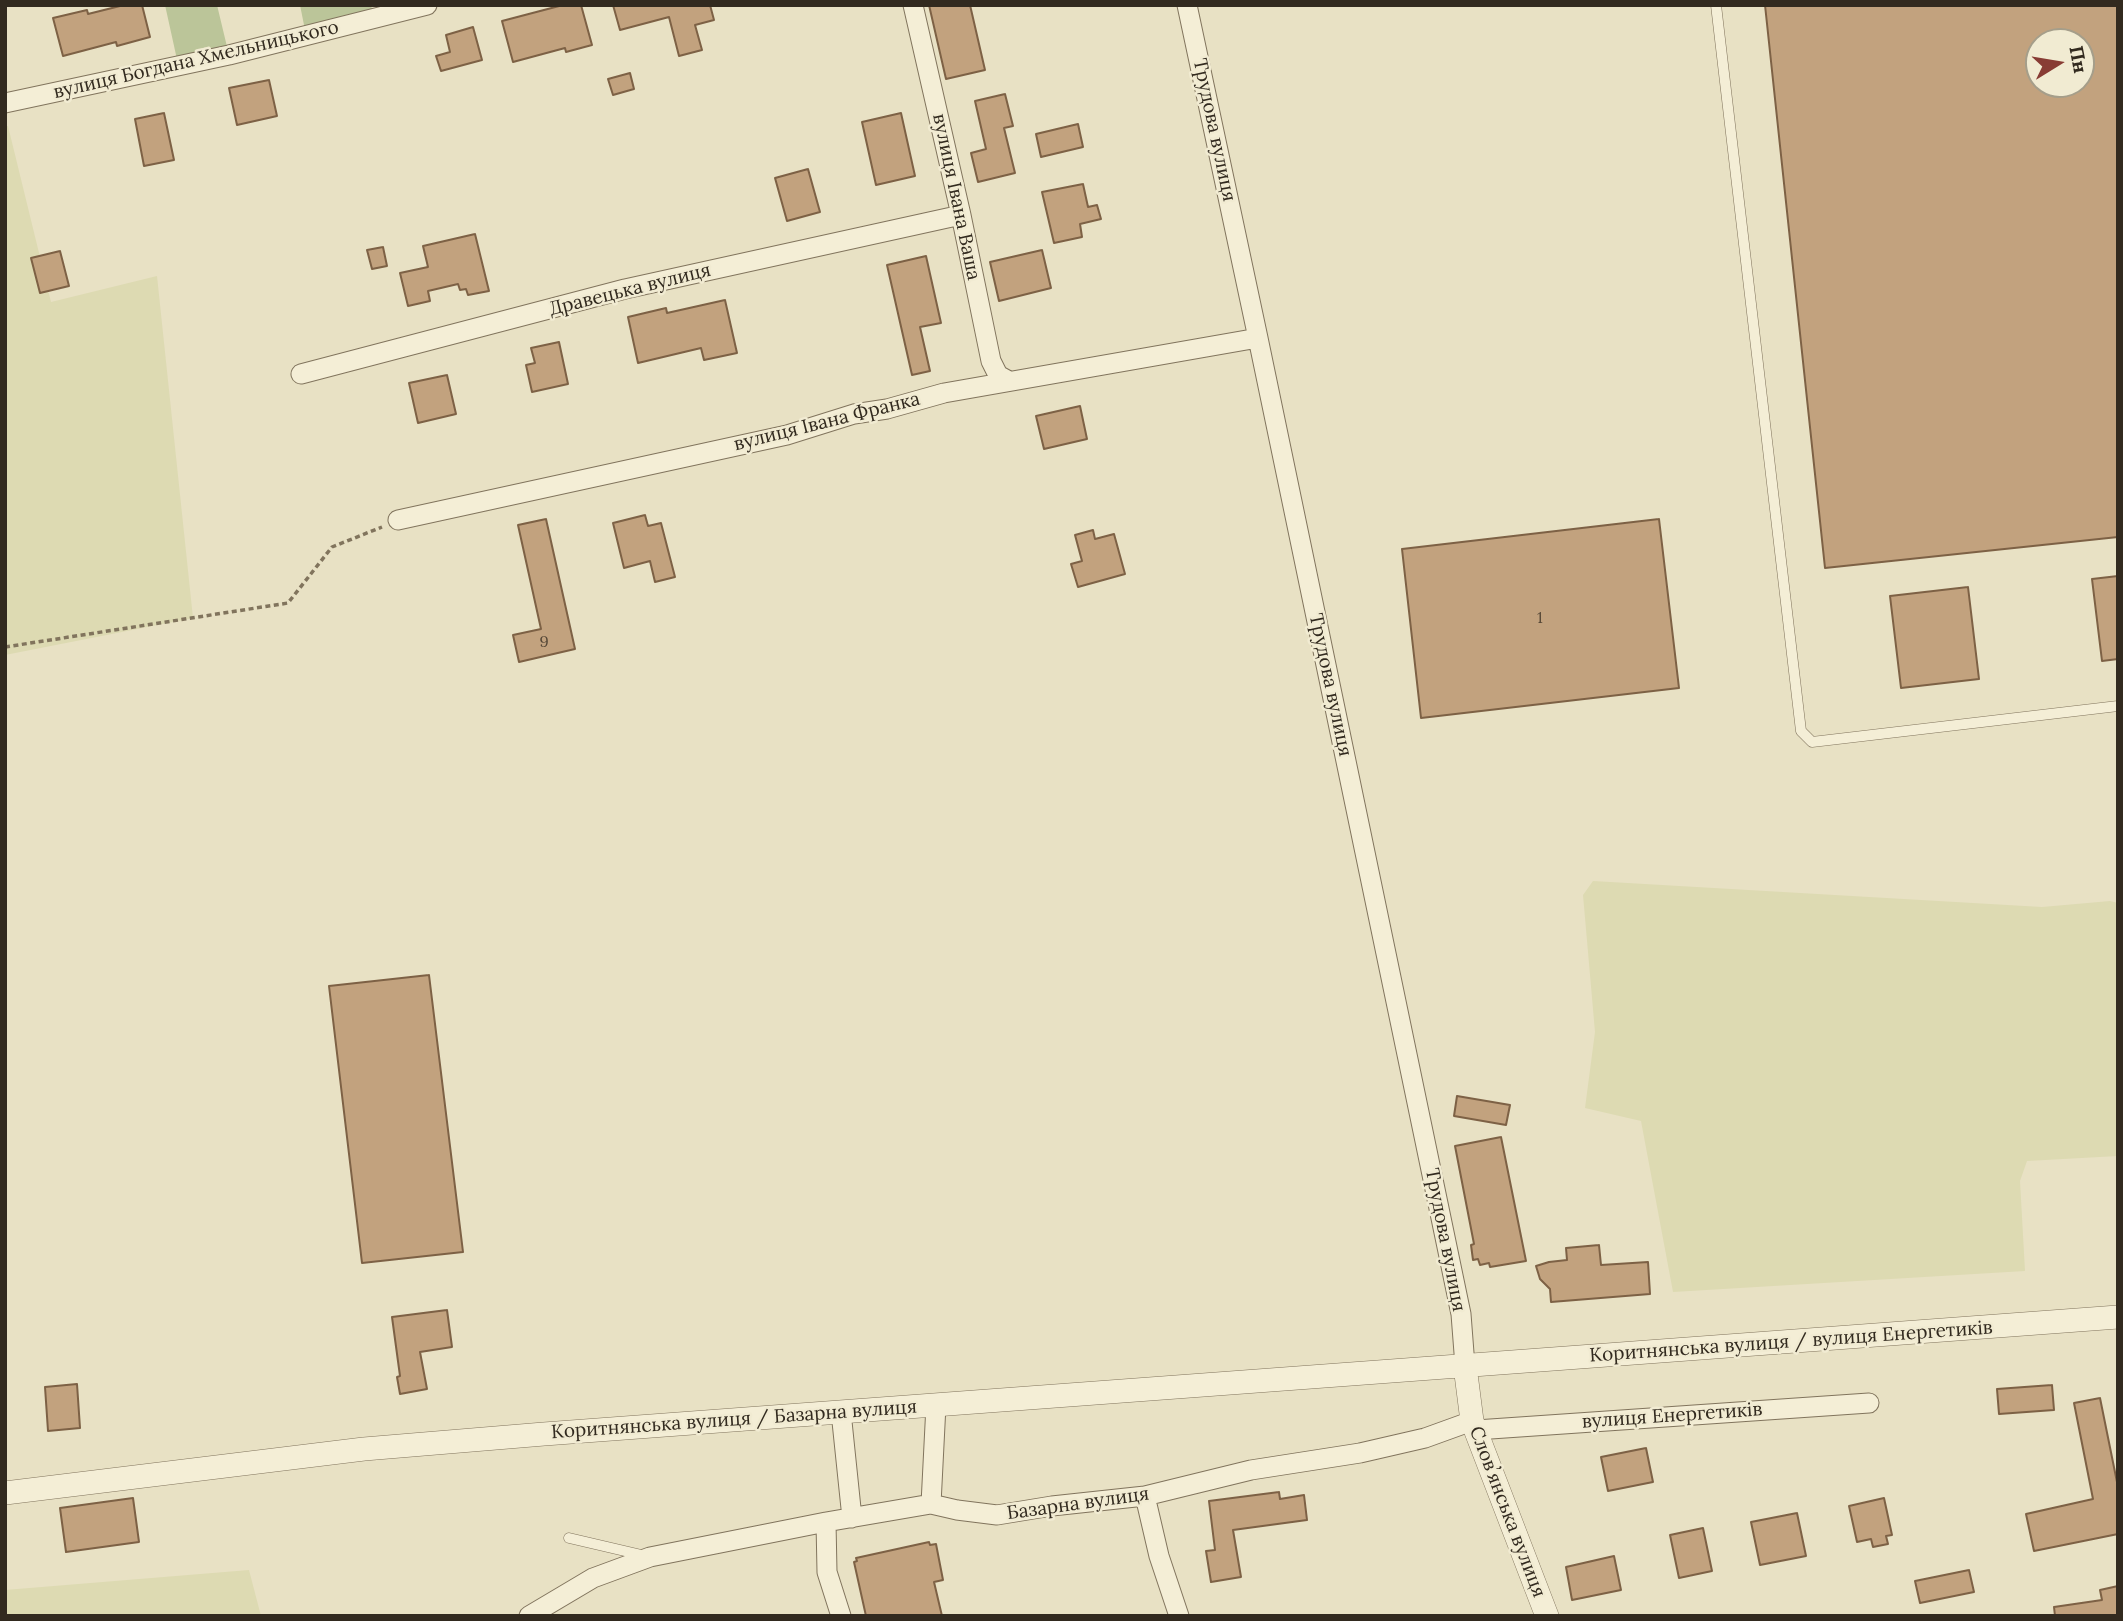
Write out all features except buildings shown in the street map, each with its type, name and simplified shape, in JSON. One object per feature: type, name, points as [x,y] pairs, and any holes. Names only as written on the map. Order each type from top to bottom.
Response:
[{"type":"street","name":"вулиця Богдана Хмельницького","points":[[5,103],[229,55],[428,5]]},
{"type":"street","name":"вулиця Івана Ваша","points":[[913,5],[991,361],[998,375],[1009,381]]},
{"type":"street","name":"Трудова вулиця","points":[[1186,5],[1461,1314],[1465,1366]]},
{"type":"street","name":"Дравецька вулиця","points":[[300,374],[625,289],[961,215]]},
{"type":"street","name":"вулиця Івана Франка","points":[[398,520],[787,435],[854,414],[887,409],[944,393],[1258,338]]},
{"type":"street","name":"Коритнянська вулиця / вулиця Енергетиків","points":[[1465,1366],[2118,1317]]},
{"type":"street","name":"Коритнянська вулиця / Базарна вулиця","points":[[5,1493],[364,1449],[1465,1366]]},
{"type":"street","name":"Словʼянська вулиця","points":[[1465,1366],[1474,1425],[1547,1616]]},
{"type":"street","name":"вулиця Енергетиків","points":[[1474,1425],[1869,1403]]},
{"type":"street","points":[[932,1504],[936,1405]]},
{"type":"street","points":[[841,1412],[852,1518]]},
{"type":"street","name":"Базарна вулиця","points":[[528,1616],[593,1578],[650,1557],[932,1504],[997,1515],[1145,1496],[1251,1470],[1360,1452],[1474,1425]]},
{"type":"street","points":[[1145,1496],[1159,1556],[1179,1616]]},
{"type":"street","points":[[826,1522],[827,1572],[841,1616]]},
{"type":"lane","points":[[1716,5],[1801,731],[1812,742],[2118,706]]},
{"type":"lane","points":[[569,1538],[650,1557]]},
{"type":"path","points":[[5,647],[288,603],[332,547],[398,520]]},
{"type":"shaded area","points":[[8,126],[51,302],[157,276],[193,618],[5,655],[5,127]]},
{"type":"shaded area","points":[[1593,881],[2042,907],[2110,901],[2118,903],[2118,1156],[2027,1161],[2020,1181],[2025,1271],[1673,1292],[1641,1121],[1585,1108],[1595,1032],[1583,895]]},
{"type":"shaded area","points":[[249,1570],[261,1616],[5,1616],[5,1590]]},
{"type":"green space","points":[[165,5],[217,5],[229,55],[178,64]]},
{"type":"green space","points":[[300,5],[371,5],[374,19],[306,35]]}]
